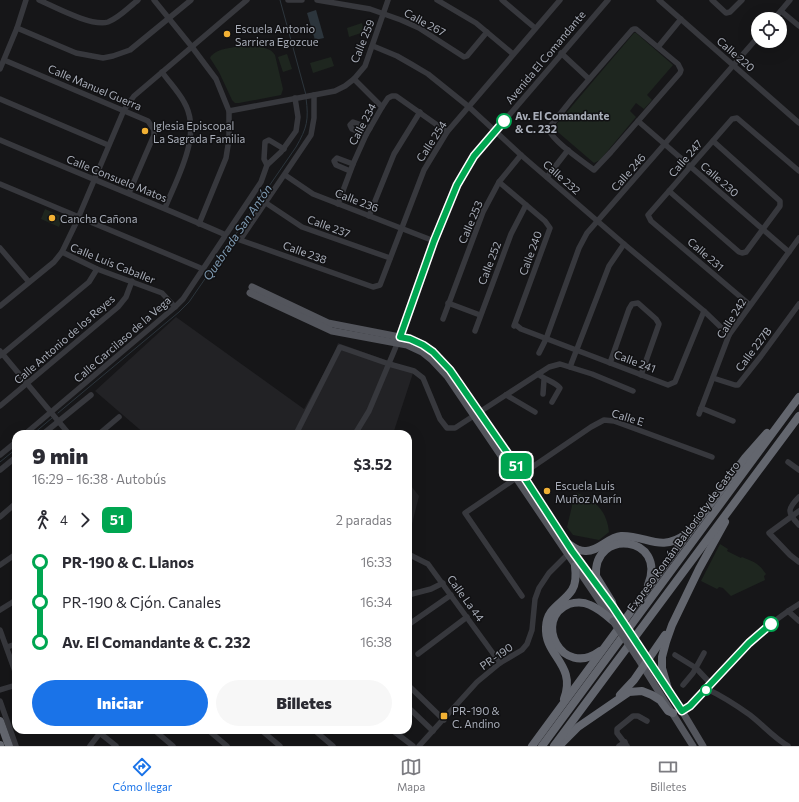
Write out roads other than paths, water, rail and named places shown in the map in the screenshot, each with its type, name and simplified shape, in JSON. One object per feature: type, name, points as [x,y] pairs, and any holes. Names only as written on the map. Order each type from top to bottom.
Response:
[{"type":"highway","name":"Expreso Román Baldorioty de Castro","points":[[542,746],[799,397]]},
{"type":"highway","points":[[532,746],[745,458],[785,415]]},
{"type":"highway","name":"Expreso Román Baldorioty de Castro","points":[[554,746],[799,416]]},
{"type":"highway","points":[[669,692],[662,668],[662,657],[666,642],[672,625],[699,569],[724,524],[730,508]]},
{"type":"highway","points":[[566,542],[578,550],[589,551],[616,537],[629,537],[655,543],[664,543],[676,540],[690,531]]},
{"type":"highway","points":[[613,607],[612,602],[596,576],[596,572],[598,561],[601,556],[609,547],[614,545],[624,543],[634,545],[644,551],[649,559],[652,574],[642,597]]},
{"type":"highway","points":[[555,715],[565,694],[567,680],[562,665],[547,640],[546,623],[555,606],[570,594],[573,588],[576,566]]},
{"type":"highway","points":[[605,647],[590,657],[578,658],[570,656],[557,646],[554,640],[552,634],[554,621],[558,612],[563,608],[572,603],[581,602],[591,605],[616,618]]},
{"type":"highway","points":[[614,701],[634,680],[672,625]]},
{"type":"highway","points":[[559,746],[578,727],[629,692],[642,691],[657,697],[668,711],[673,713]]},
{"type":"highway","points":[[0,720],[9,746]]},
{"type":"main road","points":[[251,290],[332,331],[398,340],[422,352],[432,360],[447,376],[521,475],[566,542],[576,566],[648,659],[703,746]]},
{"type":"main road","points":[[521,475],[570,553],[613,607],[616,618],[637,657],[693,746]]},
{"type":"street","points":[[0,69],[17,28],[26,0]]},
{"type":"street","points":[[39,0],[86,20],[102,24],[117,18],[138,0]]},
{"type":"street","points":[[154,0],[216,79],[229,111],[229,139],[226,158],[199,224]]},
{"type":"street","points":[[17,28],[76,53],[103,58],[130,50],[191,0]]},
{"type":"street","points":[[0,306],[54,262],[62,252],[124,110],[134,96],[247,0]]},
{"type":"street","points":[[288,0],[302,0]]},
{"type":"street","name":"Calle 267","points":[[317,0],[370,9],[384,14],[419,28],[464,57],[467,56],[487,32]]},
{"type":"street","name":"Calle 259","points":[[229,111],[298,98],[340,88],[354,79],[365,66],[388,0]]},
{"type":"street","points":[[437,0],[464,15],[513,54]]},
{"type":"street","points":[[502,0],[535,28]]},
{"type":"street","name":"Avenida El Comandante","points":[[357,430],[369,411],[398,340],[434,241],[457,185],[474,156],[608,0]]},
{"type":"street","name":"Calle 220","points":[[659,0],[799,123]]},
{"type":"street","points":[[712,0],[726,12],[730,12],[742,0]]},
{"type":"street","points":[[790,0],[781,11],[799,26]]},
{"type":"street","name":"Calle 254","points":[[366,285],[373,287],[380,285],[424,170],[447,132],[557,1]]},
{"type":"street","points":[[658,47],[681,20]]},
{"type":"street","points":[[636,29],[658,47],[678,64],[681,70],[680,73],[594,170],[568,150],[550,133],[548,129],[632,30],[636,29]]},
{"type":"street","name":"Calle 246","points":[[539,353],[546,339],[579,248],[587,233],[599,222],[751,45]]},
{"type":"street","name":"Calle 232","points":[[373,46],[412,64],[428,74],[469,107],[521,155],[704,311],[729,335]]},
{"type":"street","points":[[561,53],[589,79]]},
{"type":"street","name":"Calle Manuel Guerra","points":[[4,60],[148,120],[154,130],[154,135],[129,193]]},
{"type":"street","points":[[162,72],[185,103],[190,119],[190,140],[187,156],[165,208]]},
{"type":"street","points":[[354,79],[382,107]]},
{"type":"street","points":[[266,203],[310,135],[314,118],[312,95]]},
{"type":"street","name":"Calle 234","points":[[338,204],[350,171],[366,135],[388,98],[396,96],[447,132]]},
{"type":"street","name":"Calle Garcilaso de la Vega","points":[[30,430],[183,299],[261,182],[267,165],[284,149],[296,131],[298,98]]},
{"type":"street","points":[[0,99],[108,145]]},
{"type":"street","points":[[369,216],[394,154],[420,112]]},
{"type":"street","name":"Calle 247","points":[[649,217],[649,213],[732,119],[737,118],[740,120],[799,171]]},
{"type":"street","name":"Calle 230","points":[[638,121],[789,252]]},
{"type":"street","points":[[366,135],[352,129],[350,127],[351,123],[355,122],[370,128]]},
{"type":"street","name":"Calle Consuelo Matos","points":[[0,140],[165,208],[226,235]]},
{"type":"street","name":"Calle Garcilaso de la Vega","points":[[267,165],[264,159],[265,142],[267,140],[272,141],[284,149]]},
{"type":"street","points":[[669,191],[739,252],[742,254],[746,252],[780,206],[780,201],[713,141]]},
{"type":"street","points":[[547,177],[568,150]]},
{"type":"street","name":"Calle 253","points":[[448,303],[483,212],[499,182],[521,155]]},
{"type":"street","points":[[350,171],[336,165],[334,161],[337,158],[353,164]]},
{"type":"street","name":"Calle 236","points":[[285,174],[313,194],[434,241]]},
{"type":"street","name":"Calle 240","points":[[499,182],[545,221],[550,228],[514,326],[516,325]]},
{"type":"street","points":[[0,184],[203,269]]},
{"type":"street","name":"Calle 238","points":[[266,203],[240,240],[366,285]]},
{"type":"street","name":"Calle 237","points":[[266,203],[302,227],[390,258]]},
{"type":"street","name":"Calle 252","points":[[475,331],[511,234],[526,205]]},
{"type":"street","name":"Calle 231","points":[[649,217],[750,305]]},
{"type":"street","name":"Calle 242","points":[[733,421],[700,411],[729,335],[799,238]]},
{"type":"street","points":[[570,367],[609,266],[624,244]]},
{"type":"street","points":[[0,248],[2,255],[29,282]]},
{"type":"street","name":"Calle Luis Caballer","points":[[62,252],[97,269],[162,293],[175,307]]},
{"type":"street","points":[[65,430],[1,354],[89,282],[97,269]]},
{"type":"street","name":"Calle Antonio de los Reyes","points":[[0,406],[118,307],[126,298],[132,281]]},
{"type":"street","points":[[443,319],[448,303],[480,315]]},
{"type":"street","points":[[610,363],[628,310],[632,304],[638,303],[656,319],[659,324],[641,375]]},
{"type":"street","name":"Calle 227B","points":[[713,378],[738,385],[799,304]]},
{"type":"street","name":"Calle 241","points":[[516,325],[521,329],[546,339],[668,385],[674,382],[704,311]]},
{"type":"street","points":[[298,430],[340,347],[388,364],[414,371],[423,378],[440,419],[448,428],[455,428],[549,367],[560,364],[592,374],[633,392]]},
{"type":"street","points":[[538,374],[544,380],[557,385],[560,388],[552,402]]},
{"type":"street","points":[[543,394],[544,380]]},
{"type":"street","points":[[48,430],[91,395]]},
{"type":"street","points":[[506,395],[535,412]]},
{"type":"street","points":[[104,430],[119,417]]},
{"type":"street","name":"Calle E","points":[[521,475],[591,427],[604,420],[614,421],[712,457]]},
{"type":"street","points":[[0,455],[12,445]]},
{"type":"street","points":[[0,470],[12,460]]},
{"type":"street","points":[[788,462],[799,470]]},
{"type":"street","points":[[521,475],[466,513],[522,596]]},
{"type":"street","points":[[799,497],[792,504],[790,510],[791,517],[799,525]]},
{"type":"street","points":[[0,517],[12,506]]},
{"type":"street","points":[[798,560],[790,555],[769,533],[799,511]]},
{"type":"street","name":"PR-190","points":[[419,746],[477,682],[500,663],[522,650],[527,644],[532,630],[535,600],[539,588],[549,573],[570,553]]},
{"type":"street","name":"Calle La 44","points":[[412,556],[428,564],[500,663]]},
{"type":"street","points":[[0,565],[12,557]]},
{"type":"street","points":[[412,594],[431,589],[443,583]]},
{"type":"street","points":[[412,622],[451,595]]},
{"type":"street","points":[[0,610],[12,602]]},
{"type":"street","points":[[682,711],[690,706],[759,633],[799,604]]},
{"type":"street","points":[[788,611],[799,621]]},
{"type":"street","points":[[418,654],[467,617]]},
{"type":"street","points":[[0,630],[12,662]]},
{"type":"street","points":[[7,647],[12,645]]},
{"type":"street","points":[[683,685],[696,668],[704,653]]},
{"type":"street","points":[[675,655],[696,668],[709,686],[750,715],[781,742],[788,746]]},
{"type":"street","points":[[0,690],[12,686]]},
{"type":"street","points":[[412,689],[444,720]]},
{"type":"street","points":[[0,701],[16,746]]},
{"type":"street","points":[[412,711],[433,731]]},
{"type":"street","points":[[619,746],[626,744],[617,733],[619,726],[633,716],[638,716],[646,720]]},
{"type":"street","points":[[90,746],[97,734]]},
{"type":"street","points":[[101,734],[116,746]]},
{"type":"street","points":[[159,734],[174,746]]},
{"type":"street","points":[[213,734],[227,746]]},
{"type":"street","points":[[266,734],[280,746]]},
{"type":"street","points":[[319,734],[334,746]]},
{"type":"street","points":[[397,734],[413,746]]},
{"type":"waterway","name":"Quebrada San Antón","points":[[280,0],[306,95]]},
{"type":"waterway","name":"Quebrada San Antón","points":[[58,413],[189,302],[296,147],[305,129],[307,118],[306,98]]},
{"type":"waterway","name":"Quebrada San Antón","points":[[38,430],[52,418]]},
{"type":"waterway","name":"Quebrada San Antón","points":[[0,462],[12,452]]},
{"type":"place","name":"Escuela Antonio Sarriera Egozcue","points":[[227,34]]},
{"type":"place","name":"Av. El Comandante & C. 232","points":[[504,121]]},
{"type":"place","name":"Iglesia Episcopal La Sagrada Familia","points":[[145,131]]},
{"type":"place","name":"Cancha Cañona","points":[[52,218]]},
{"type":"place","name":"Escuela Luis Muñoz Marín","points":[[547,491]]},
{"type":"place","name":"PR-190 & C. Andino","points":[[444,716]]}]
